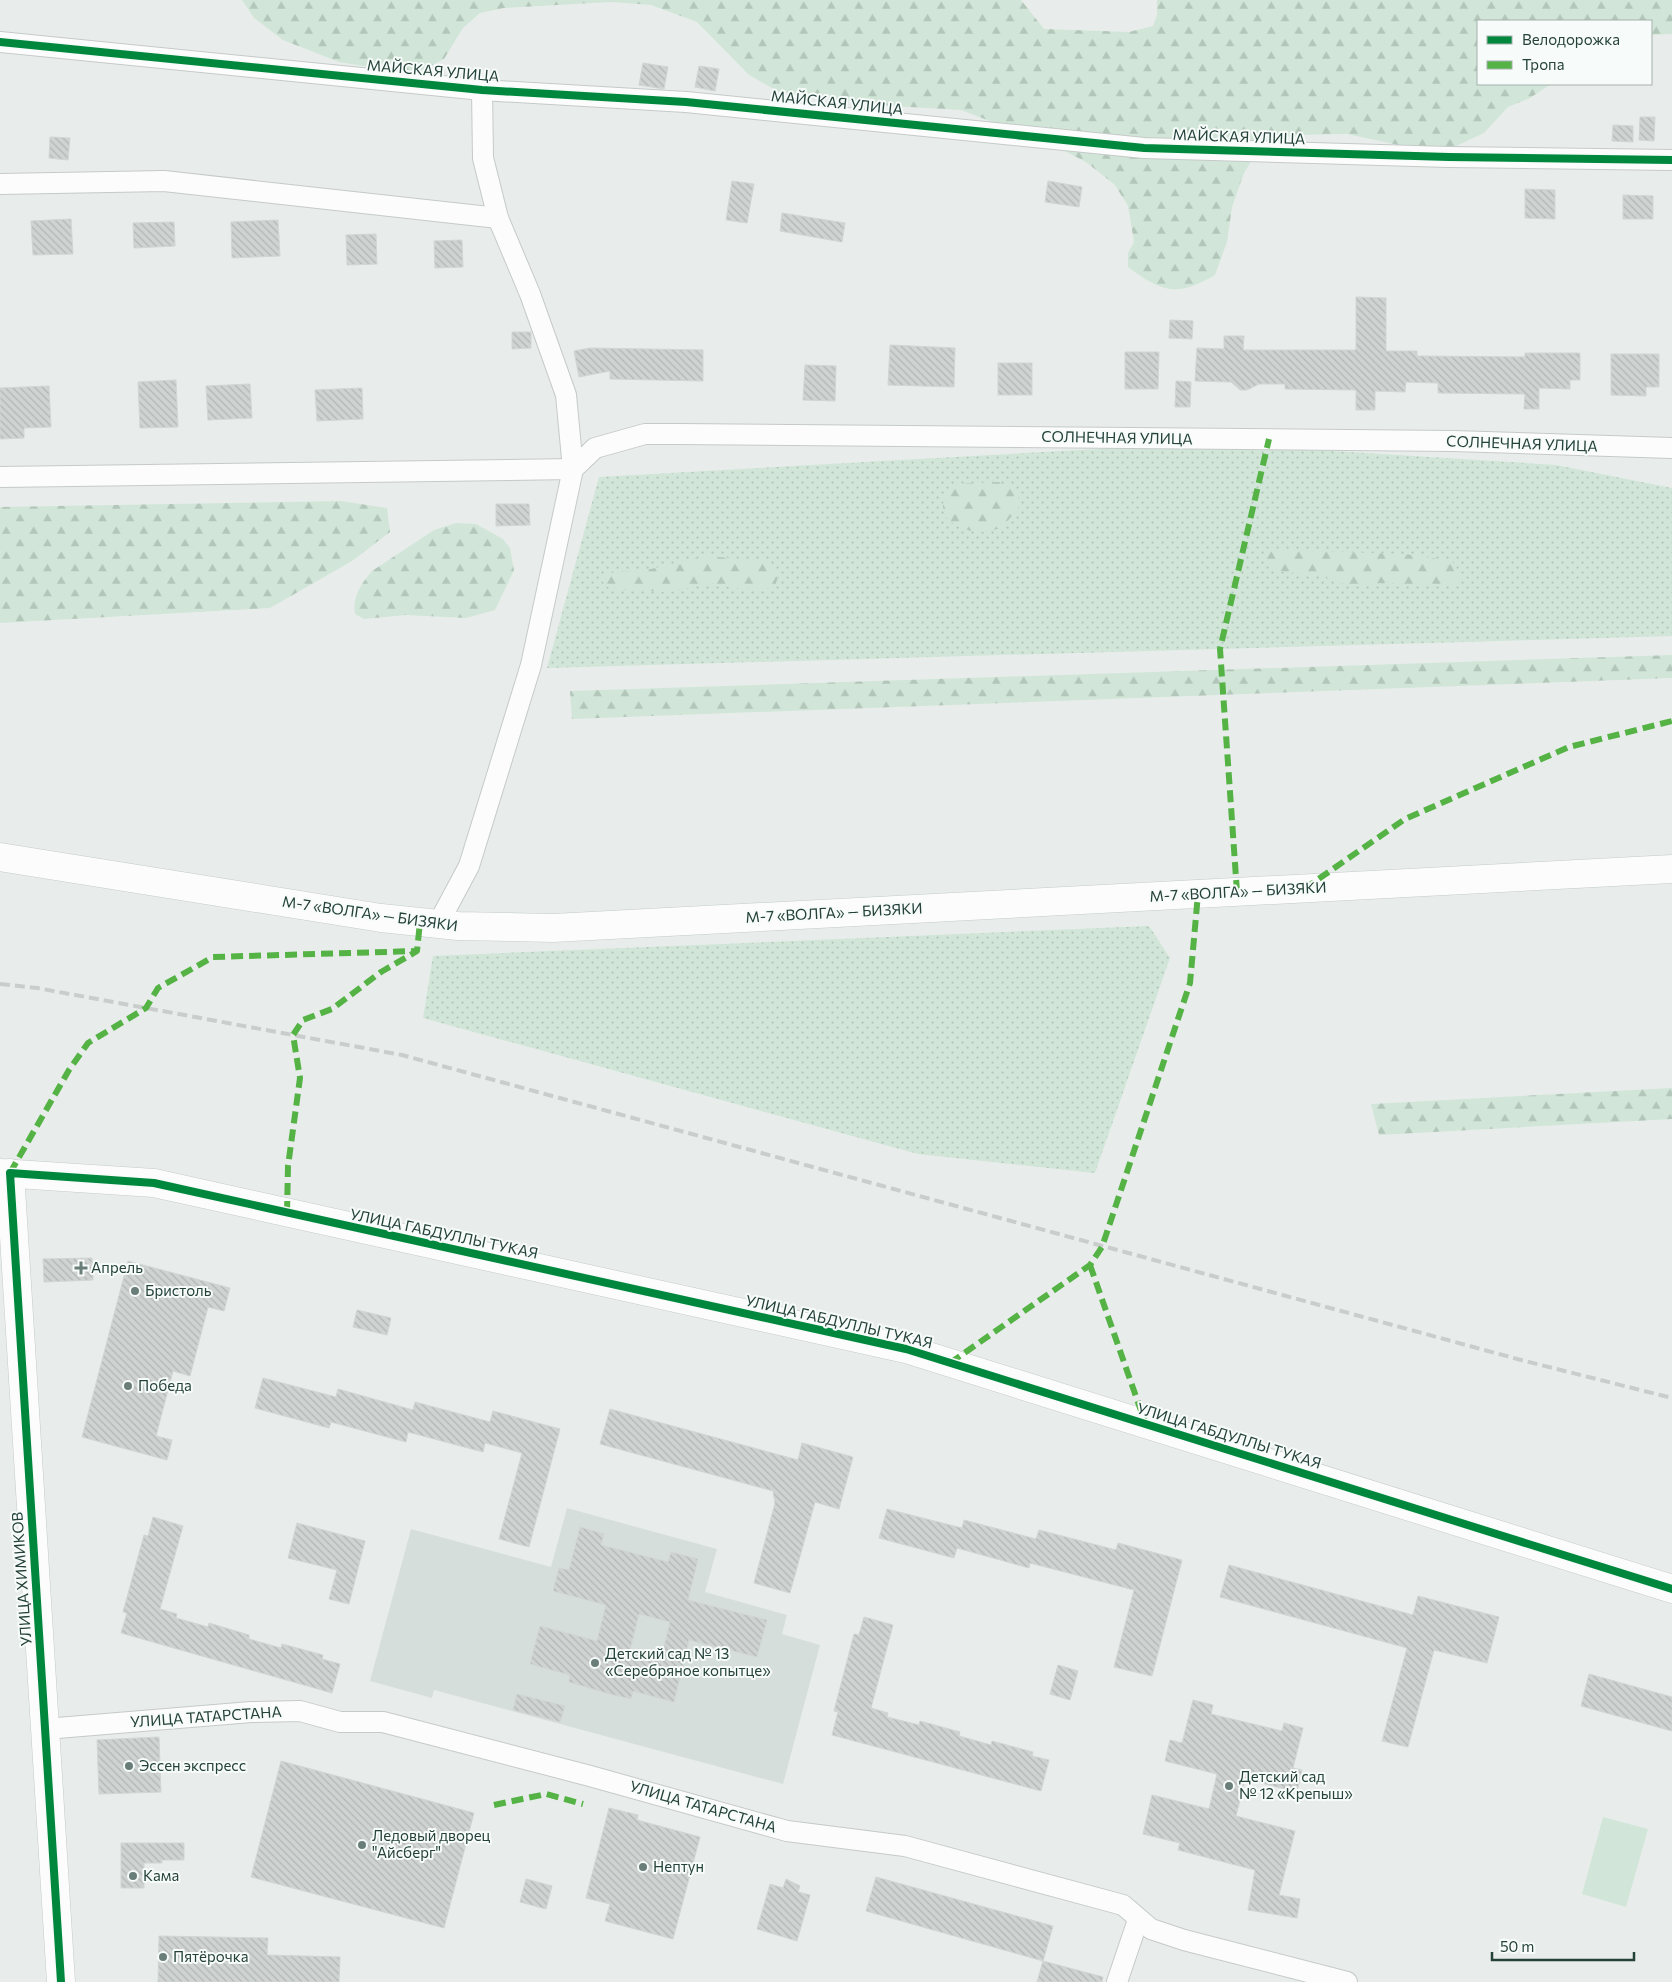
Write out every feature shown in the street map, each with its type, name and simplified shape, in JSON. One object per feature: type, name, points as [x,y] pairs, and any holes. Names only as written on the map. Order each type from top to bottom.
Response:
[{"type":"street","name":"МАЙСКАЯ УЛИЦА","points":[[0,42],[482,90],[686,102],[1144,148],[1449,157],[1672,160]]},
{"type":"street","points":[[438,924],[469,866],[531,666],[573,469],[566,395],[530,294],[498,218],[483,158],[482,90]]},
{"type":"street","points":[[0,184],[164,181],[498,218]]},
{"type":"street","name":"СОЛНЕЧНАЯ УЛИЦА","points":[[573,469],[595,448],[645,434],[1453,442],[1672,448]]},
{"type":"street","points":[[0,477],[573,469]]},
{"type":"street","name":"М-7 «ВОЛГА» — БИЗЯКИ","points":[[0,857],[382,918],[438,924],[553,928],[1672,869]]},
{"type":"street","name":"УЛИЦА ГАБДУЛЛЫ ТУКАЯ","points":[[5,1173],[154,1183],[906,1349],[1672,1589]]},
{"type":"street","name":"УЛИЦА ХИМИКОВ","points":[[5,1173],[45,1729],[61,1982]]},
{"type":"street","name":"УЛИЦА ТАТАРСТАНА","points":[[45,1729],[251,1712],[300,1711],[340,1722],[383,1722],[599,1778],[787,1831],[905,1846],[1123,1905],[1138,1920],[1151,1929],[1184,1940],[1348,1982]]},
{"type":"street","points":[[1117,1982],[1138,1920]]},
{"type":"shaded area","name":"Детский сад № 13 «Серебряное копытце»","points":[[567,1508],[717,1549],[705,1592],[787,1615],[782,1634],[820,1645],[783,1784],[434,1690],[432,1698],[370,1681],[411,1529],[551,1567]]},
{"type":"green space","points":[[242,0],[1021,0],[1044,29],[1129,32],[1153,26],[1157,15],[1157,0],[1672,0],[1672,34],[1652,35],[1652,20],[1477,20],[1477,85],[1550,85],[1530,98],[1508,107],[1484,133],[1452,148],[1417,149],[1347,134],[1298,135],[1275,139],[1256,153],[1244,173],[1232,207],[1227,242],[1215,275],[1190,287],[1180,289],[1161,287],[1128,267],[1128,253],[1134,242],[1128,206],[1115,185],[1086,162],[1053,145],[961,110],[876,105],[779,92],[749,75],[697,22],[651,5],[611,2],[504,8],[480,13],[463,28],[444,59],[423,70],[387,70],[339,62],[283,40],[254,18]]},
{"type":"green space","points":[[1205,443],[1556,465],[1672,488],[1672,636],[547,668],[599,477]]},
{"type":"green space","points":[[999,482],[1018,492],[1018,510],[1001,527],[987,532],[978,532],[960,527],[946,516],[943,509],[944,500],[955,484]]},
{"type":"green space","points":[[341,501],[387,508],[390,532],[352,561],[270,608],[0,623],[0,507]]},
{"type":"green space","points":[[456,523],[476,524],[503,539],[510,548],[514,570],[495,610],[466,618],[406,615],[364,619],[355,614],[356,596],[372,571],[434,530]]},
{"type":"green space","points":[[1276,550],[1405,554],[1452,561],[1462,578],[1457,586],[1382,583],[1351,586],[1317,575],[1276,571],[1268,564],[1266,553]]},
{"type":"green space","points":[[706,556],[765,561],[774,567],[778,577],[775,586],[766,589],[735,588],[710,583],[670,592],[610,589],[602,581],[609,573],[651,569]]},
{"type":"green space","points":[[1672,655],[1672,678],[572,719],[570,691]]},
{"type":"green space","points":[[1149,926],[1170,958],[1095,1173],[918,1154],[423,1018],[433,956]]},
{"type":"green space","points":[[1672,1088],[1672,1119],[1379,1135],[1371,1104]]},
{"type":"green space","points":[[1603,1817],[1648,1829],[1626,1907],[1582,1894]]},
{"type":"building","points":[[643,63],[668,67],[664,89],[639,85]]},
{"type":"building","points":[[699,66],[719,69],[715,91],[695,87]]},
{"type":"building","points":[[1640,117],[1655,117],[1654,141],[1639,140]]},
{"type":"building","points":[[1613,125],[1633,126],[1633,142],[1612,141]]},
{"type":"building","points":[[50,137],[70,138],[68,160],[49,158]]},
{"type":"building","points":[[732,181],[754,184],[747,223],[726,220]]},
{"type":"building","points":[[1048,181],[1082,187],[1079,207],[1045,202]]},
{"type":"building","points":[[1525,189],[1555,190],[1555,219],[1525,218]]},
{"type":"building","points":[[1623,195],[1653,196],[1653,219],[1623,219]]},
{"type":"building","points":[[782,213],[845,223],[842,242],[780,231]]},
{"type":"building","points":[[71,219],[73,254],[33,255],[31,221]]},
{"type":"building","points":[[278,220],[280,256],[232,258],[231,222]]},
{"type":"building","points":[[174,222],[175,246],[134,248],[133,223]]},
{"type":"building","points":[[376,234],[377,264],[347,265],[346,235]]},
{"type":"building","points":[[462,240],[463,267],[435,268],[434,241]]},
{"type":"building","points":[[1356,297],[1386,298],[1386,351],[1417,351],[1417,356],[1525,357],[1525,353],[1580,353],[1580,380],[1570,380],[1570,389],[1539,388],[1539,409],[1524,409],[1525,394],[1438,393],[1438,383],[1406,382],[1405,392],[1375,391],[1375,410],[1356,410],[1356,390],[1285,389],[1285,384],[1259,384],[1247,390],[1240,390],[1231,382],[1195,381],[1197,348],[1224,349],[1224,336],[1244,336],[1243,350],[1356,350]]},
{"type":"building","points":[[1170,320],[1193,321],[1192,339],[1169,338]]},
{"type":"building","points":[[512,332],[531,332],[531,348],[512,349]]},
{"type":"building","points":[[890,345],[955,348],[954,387],[888,385]]},
{"type":"building","points":[[590,348],[703,350],[703,381],[610,379],[610,371],[579,377],[574,351]]},
{"type":"building","points":[[1125,352],[1159,352],[1158,389],[1125,389]]},
{"type":"building","points":[[1611,354],[1659,354],[1659,387],[1646,387],[1646,396],[1611,395]]},
{"type":"building","points":[[998,363],[1032,363],[1032,395],[998,395]]},
{"type":"building","points":[[805,365],[836,366],[835,401],[803,400]]},
{"type":"building","points":[[176,380],[178,427],[140,428],[138,382]]},
{"type":"building","points":[[1176,381],[1191,382],[1190,407],[1175,407]]},
{"type":"building","points":[[250,384],[252,418],[208,420],[206,386]]},
{"type":"building","points":[[49,386],[51,427],[24,428],[24,438],[0,439],[0,388]]},
{"type":"building","points":[[362,388],[363,419],[317,421],[315,390]]},
{"type":"building","points":[[496,504],[529,504],[530,525],[496,526]]},
{"type":"building","points":[[92,1258],[93,1280],[44,1282],[43,1259]]},
{"type":"building","points":[[128,1261],[230,1288],[224,1311],[208,1307],[190,1376],[173,1371],[156,1436],[172,1440],[167,1460],[82,1437]]},
{"type":"building","points":[[357,1310],[391,1318],[387,1335],[353,1327]]},
{"type":"building","points":[[263,1378],[336,1397],[338,1389],[413,1410],[415,1402],[490,1422],[493,1411],[560,1429],[529,1547],[499,1539],[522,1453],[485,1443],[483,1452],[408,1432],[406,1442],[331,1422],[329,1428],[255,1408]]},
{"type":"building","points":[[610,1409],[798,1460],[802,1443],[853,1457],[839,1509],[815,1502],[790,1593],[754,1583],[775,1503],[773,1491],[600,1444]]},
{"type":"building","points":[[887,1509],[962,1528],[964,1520],[1036,1539],[1039,1530],[1116,1550],[1118,1543],[1182,1560],[1152,1676],[1114,1667],[1134,1590],[1030,1563],[1029,1568],[957,1548],[954,1558],[879,1538]]},
{"type":"building","points":[[153,1517],[183,1526],[160,1609],[177,1614],[176,1618],[208,1627],[209,1623],[249,1635],[249,1639],[281,1648],[282,1644],[323,1655],[322,1659],[340,1664],[332,1693],[121,1633],[127,1613],[123,1612],[144,1535],[148,1536]]},
{"type":"building","points":[[297,1523],[365,1541],[349,1604],[329,1599],[337,1570],[288,1558]]},
{"type":"building","points":[[580,1527],[604,1534],[601,1545],[668,1562],[671,1552],[698,1559],[688,1600],[767,1620],[757,1657],[689,1640],[674,1702],[633,1691],[631,1699],[610,1694],[569,1682],[570,1675],[530,1664],[540,1626],[597,1641],[606,1605],[553,1591],[559,1568],[569,1570]],"holes":[[[639,1614],[670,1622],[661,1658],[630,1650]]]},
{"type":"building","points":[[1229,1565],[1413,1615],[1418,1596],[1499,1617],[1487,1663],[1434,1650],[1408,1747],[1382,1741],[1407,1648],[1220,1597]]},
{"type":"building","points":[[864,1617],[893,1625],[871,1708],[888,1713],[887,1717],[919,1725],[920,1721],[960,1732],[959,1736],[991,1745],[992,1741],[1033,1752],[1032,1756],[1049,1760],[1041,1791],[832,1735],[838,1712],[834,1711],[854,1634],[859,1635]]},
{"type":"building","points":[[1058,1665],[1078,1671],[1070,1700],[1050,1694]]},
{"type":"building","points":[[1589,1674],[1672,1697],[1672,1731],[1581,1706]]},
{"type":"building","points":[[517,1694],[565,1706],[560,1722],[513,1710]]},
{"type":"building","name":"Детский сад № 12 «Крепыш»","points":[[1193,1700],[1213,1705],[1211,1714],[1282,1731],[1284,1723],[1303,1728],[1293,1768],[1302,1770],[1297,1792],[1245,1779],[1236,1816],[1295,1831],[1279,1895],[1300,1899],[1297,1918],[1248,1910],[1255,1870],[1178,1850],[1180,1843],[1143,1834],[1152,1795],[1209,1809],[1217,1774],[1165,1761],[1170,1740],[1182,1743]]},
{"type":"building","name":"Эссен экспресс","points":[[159,1737],[161,1792],[99,1794],[97,1740]]},
{"type":"building","name":"Ледовый дворец \"Айсберг\"","points":[[281,1761],[474,1813],[444,1928],[251,1877]]},
{"type":"building","name":"Нептун","points":[[609,1808],[638,1815],[637,1820],[700,1837],[673,1939],[605,1921],[610,1904],[586,1898]]},
{"type":"building","name":"Кама","points":[[121,1843],[184,1843],[184,1860],[162,1860],[162,1863],[144,1863],[144,1888],[121,1888]]},
{"type":"building","points":[[876,1877],[1053,1926],[1043,1961],[866,1911]]},
{"type":"building","points":[[526,1879],[552,1886],[546,1909],[520,1902]]},
{"type":"building","points":[[786,1879],[800,1886],[798,1892],[810,1895],[797,1941],[757,1929],[770,1884],[783,1888]]},
{"type":"building","points":[[159,1936],[268,1938],[267,1955],[340,1957],[339,1982],[158,1982]]},
{"type":"building","points":[[1043,1961],[1103,1977],[1102,1982],[1037,1982]]},
{"type":"railway","points":[[0,984],[37,988],[402,1055],[1521,1360],[1672,1398]]},
{"type":"marked path","points":[[1237,892],[1220,649],[1269,439]]},
{"type":"marked path","points":[[1304,889],[1405,819],[1569,747],[1672,721]]},
{"type":"marked path","points":[[950,1363],[1090,1265],[1102,1247],[1190,983],[1198,894]]},
{"type":"marked path","points":[[287,1213],[288,1166],[300,1078],[293,1035],[303,1020],[332,1009],[381,972],[417,951],[420,922]]},
{"type":"marked path","points":[[10,1173],[69,1070],[88,1043],[146,1008],[158,988],[213,957],[417,951]]},
{"type":"marked path","points":[[1090,1265],[1146,1425]]},
{"type":"marked path","points":[[494,1805],[546,1794],[583,1804]]},
{"type":"cycle path","points":[[0,42],[482,90],[686,102],[1144,148],[1449,157],[1672,160]]},
{"type":"cycle path","points":[[61,1982],[10,1173],[154,1183],[906,1349],[1672,1589]]},
{"type":"place","name":"Апрель","points":[[81,1268]]},
{"type":"place","name":"Бристоль","points":[[135,1291]]},
{"type":"place","name":"Победа","points":[[128,1386]]},
{"type":"place","name":"Детский сад № 13 «Серебряное копытце»","points":[[595,1663]]},
{"type":"place","name":"Эссен экспресс","points":[[129,1766]]},
{"type":"place","name":"Детский сад № 12 «Крепыш»","points":[[1229,1786]]},
{"type":"place","name":"Ледовый дворец \"Айсберг\"","points":[[362,1845]]},
{"type":"place","name":"Нептун","points":[[643,1867]]},
{"type":"place","name":"Кама","points":[[133,1876]]},
{"type":"place","name":"Пятёрочка","points":[[163,1957]]}]
